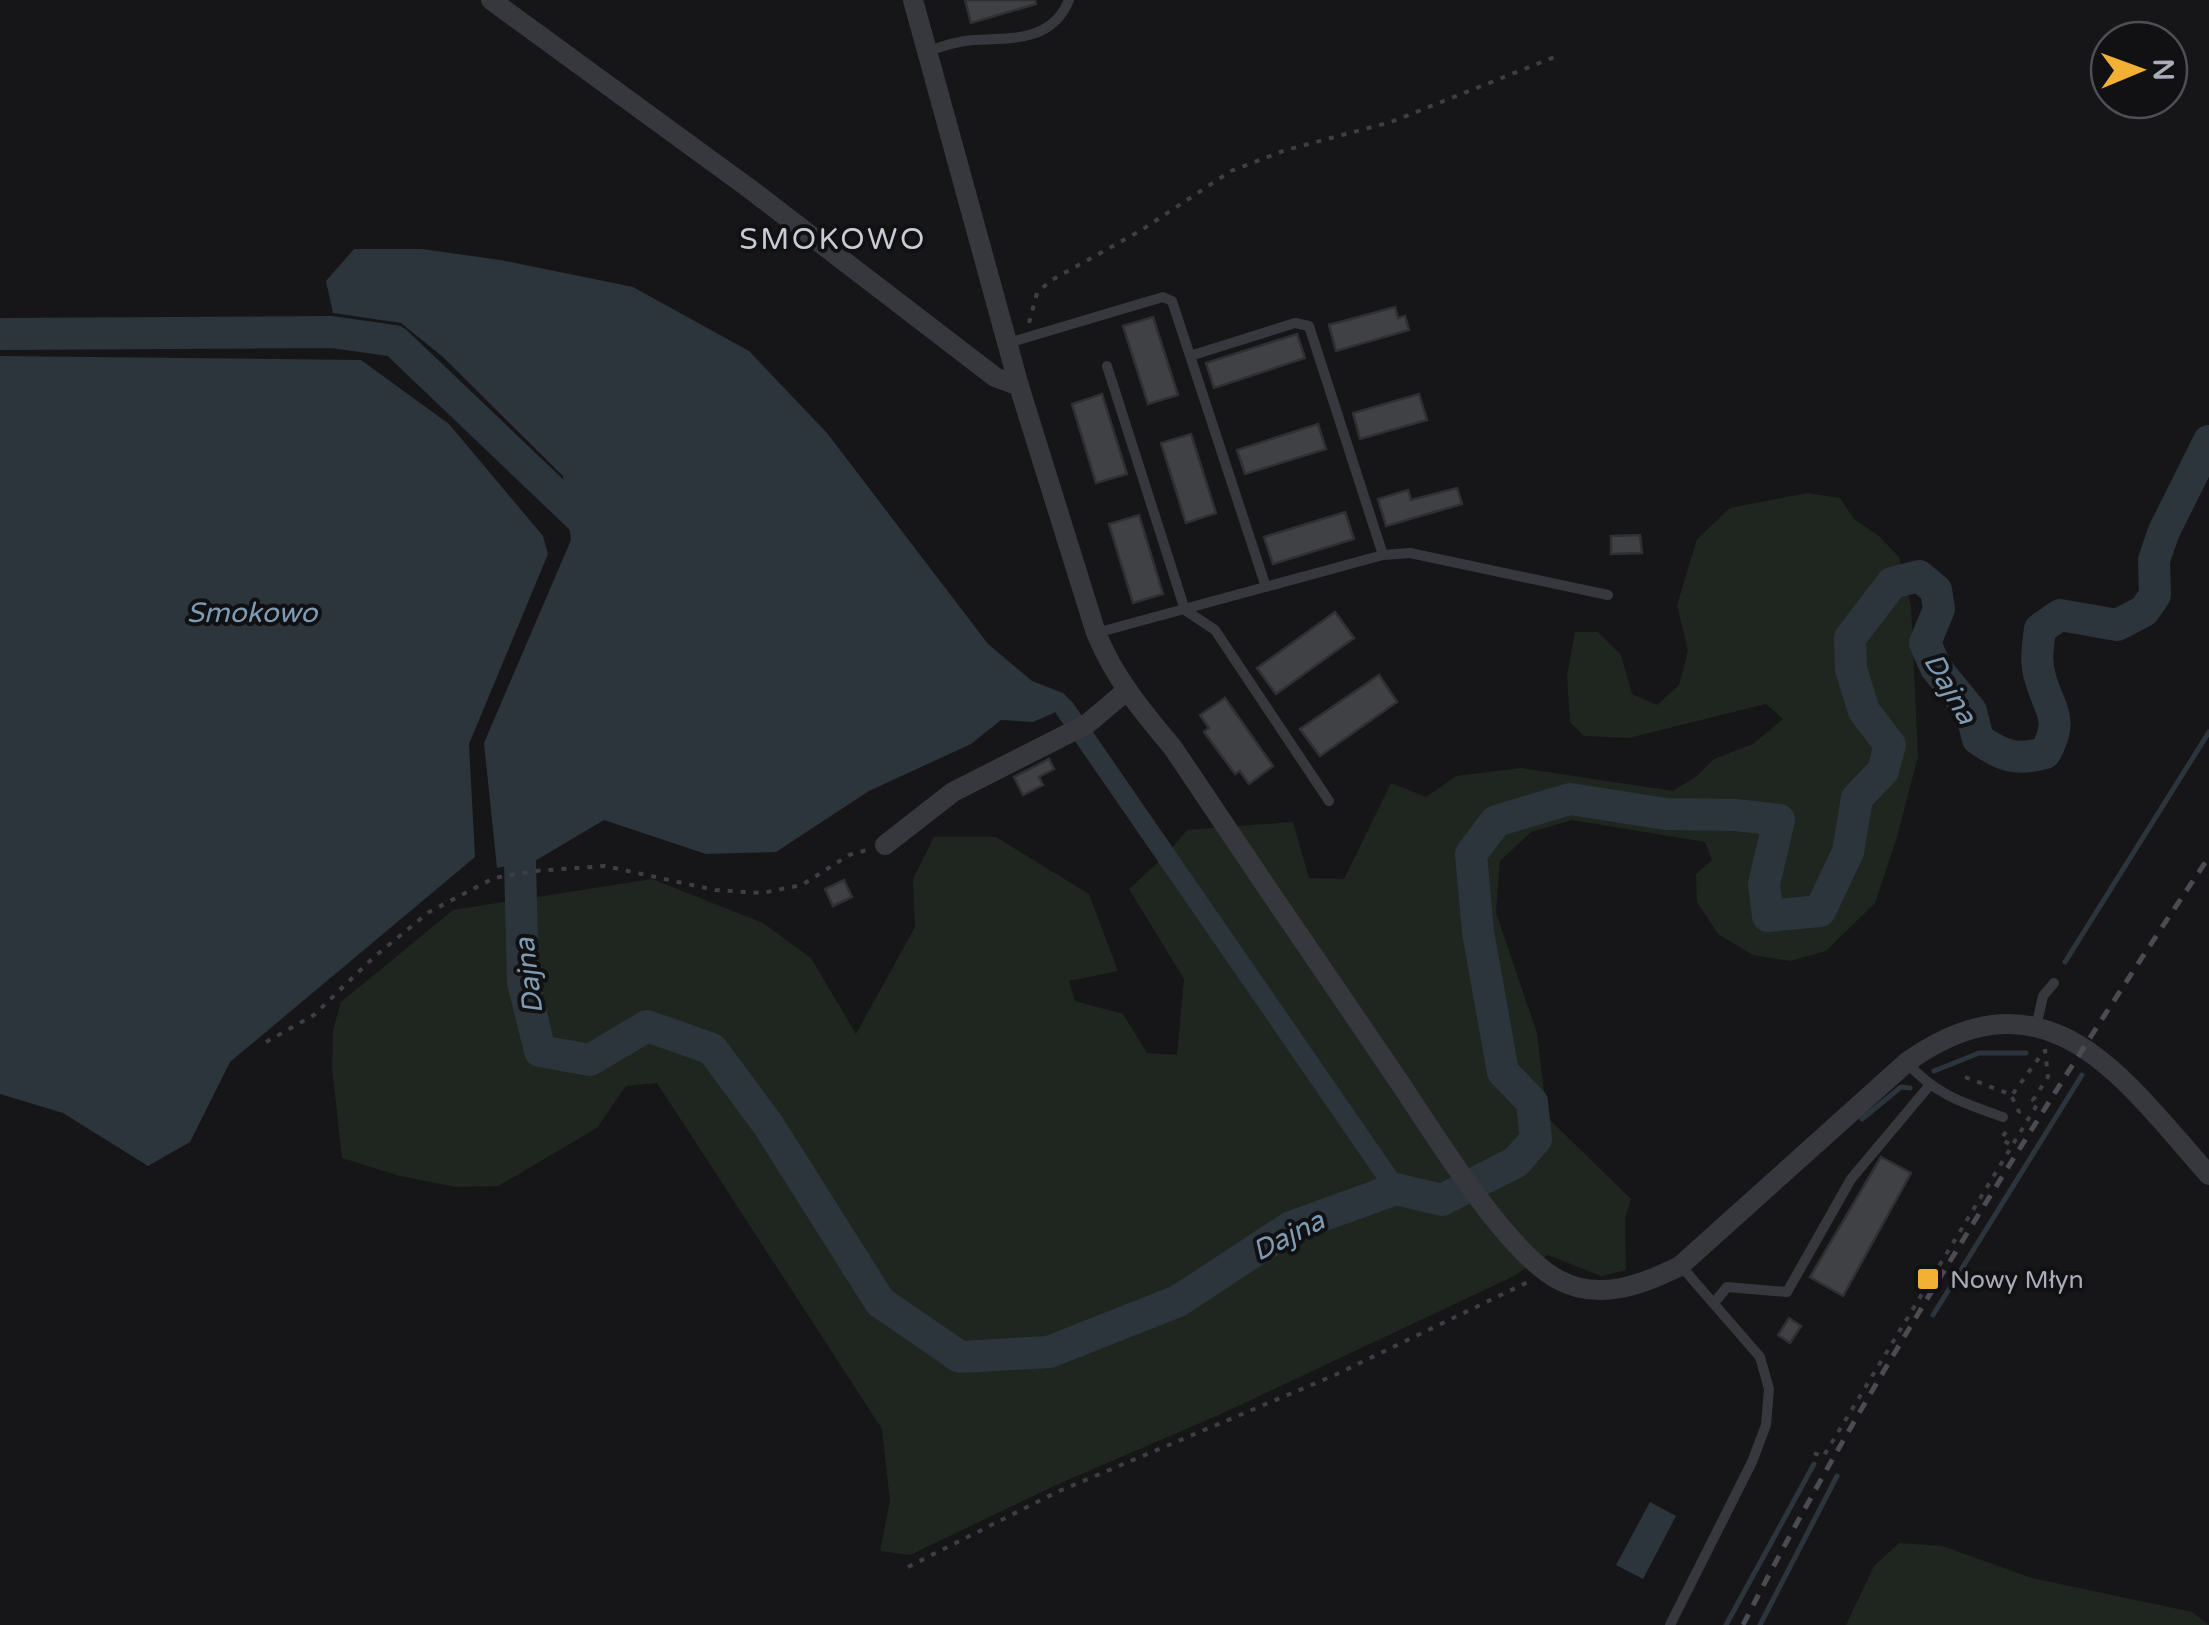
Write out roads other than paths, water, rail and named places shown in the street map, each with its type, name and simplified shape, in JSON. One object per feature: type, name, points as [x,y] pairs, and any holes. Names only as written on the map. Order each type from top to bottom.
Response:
[{"type":"street","points":[[491,0],[750,189],[995,377],[1019,386]]},
{"type":"street","points":[[912,0],[1017,340],[1019,386],[1110,668],[1172,748],[1446,1150],[1534,1263],[1569,1284],[1594,1290],[1650,1281],[1680,1266],[1907,1062],[1942,1040],[1996,1026],[2040,1041],[2076,1042],[2109,1064],[2209,1175]]},
{"type":"street","points":[[885,844],[953,792],[1087,724],[1125,692]]},
{"type":"lane","points":[[927,52],[972,40],[1033,36],[1060,16],[1068,0]]},
{"type":"lane","points":[[1017,340],[1164,297],[1172,300],[1266,587]]},
{"type":"lane","points":[[1190,356],[1295,323],[1309,326],[1383,554]]},
{"type":"lane","points":[[1107,366],[1185,610],[1215,630],[1328,801]]},
{"type":"lane","points":[[1096,634],[1383,554],[1410,553],[1608,595]]},
{"type":"lane","points":[[2040,1041],[2043,996],[2054,983]]},
{"type":"lane","points":[[1907,1062],[1930,1086],[2003,1118]]},
{"type":"lane","points":[[1714,1303],[1727,1287],[1787,1292],[1851,1179],[1930,1086]]},
{"type":"lane","points":[[1670,1625],[1752,1462],[1770,1405],[1767,1374],[1760,1358],[1680,1266]]},
{"type":"water","points":[[354,249],[422,249],[633,287],[749,351],[827,433],[988,644],[1032,681],[1063,693],[1074,704],[1033,722],[1001,720],[971,744],[869,791],[776,852],[706,854],[604,820],[535,861],[497,868],[484,743],[571,540],[563,476],[443,357],[401,323],[333,313],[326,281]]},
{"type":"water","name":"Smokowo","points":[[0,356],[361,360],[449,424],[543,536],[548,554],[469,744],[475,857],[230,1062],[190,1142],[148,1166],[63,1113],[0,1094]]},
{"type":"water","points":[[1650,1502],[1676,1516],[1643,1579],[1616,1565]]},
{"type":"waterway","name":"Dajna","points":[[0,334],[332,332],[395,341],[591,528],[590,537]]},
{"type":"waterway","name":"Dajna","points":[[519,819],[523,982],[540,1051],[590,1060],[647,1026],[712,1049],[769,1126],[880,1302],[960,1357],[1049,1352],[1178,1301],[1291,1227],[1396,1189],[1442,1200],[1516,1162],[1536,1139],[1532,1102],[1503,1072],[1478,932],[1471,854],[1496,821],[1570,799],[1666,814],[1779,820],[1764,884],[1768,916],[1820,911],[1848,852],[1857,798],[1883,771],[1890,745],[1864,711],[1851,669],[1850,638],[1892,583],[1919,576],[1936,590],[1939,609],[1925,643],[1936,668],[1971,711],[1978,739],[2010,755],[2045,753],[2055,723],[2038,671],[2040,629],[2060,615],[2117,625],[2144,611],[2155,595],[2154,560],[2164,531],[2209,441]]},
{"type":"waterway","points":[[1065,709],[1396,1189]]},
{"type":"waterway","points":[[2065,962],[2209,732]]},
{"type":"waterway","points":[[1934,1071],[1979,1053],[2026,1053]]},
{"type":"waterway","points":[[1933,1315],[2082,1075]]},
{"type":"waterway","points":[[1862,1119],[1901,1087],[1910,1088]]},
{"type":"waterway","points":[[1726,1625],[1814,1464]]},
{"type":"waterway","points":[[1760,1625],[1837,1476]]},
{"type":"railway","points":[[1743,1625],[1825,1472],[1944,1272],[2209,857]]},
{"type":"place","name":"Nowy Młyn","points":[[1928,1279]]},
{"type":"district","name":"SMOKOWO","points":[[833,239]]}]
